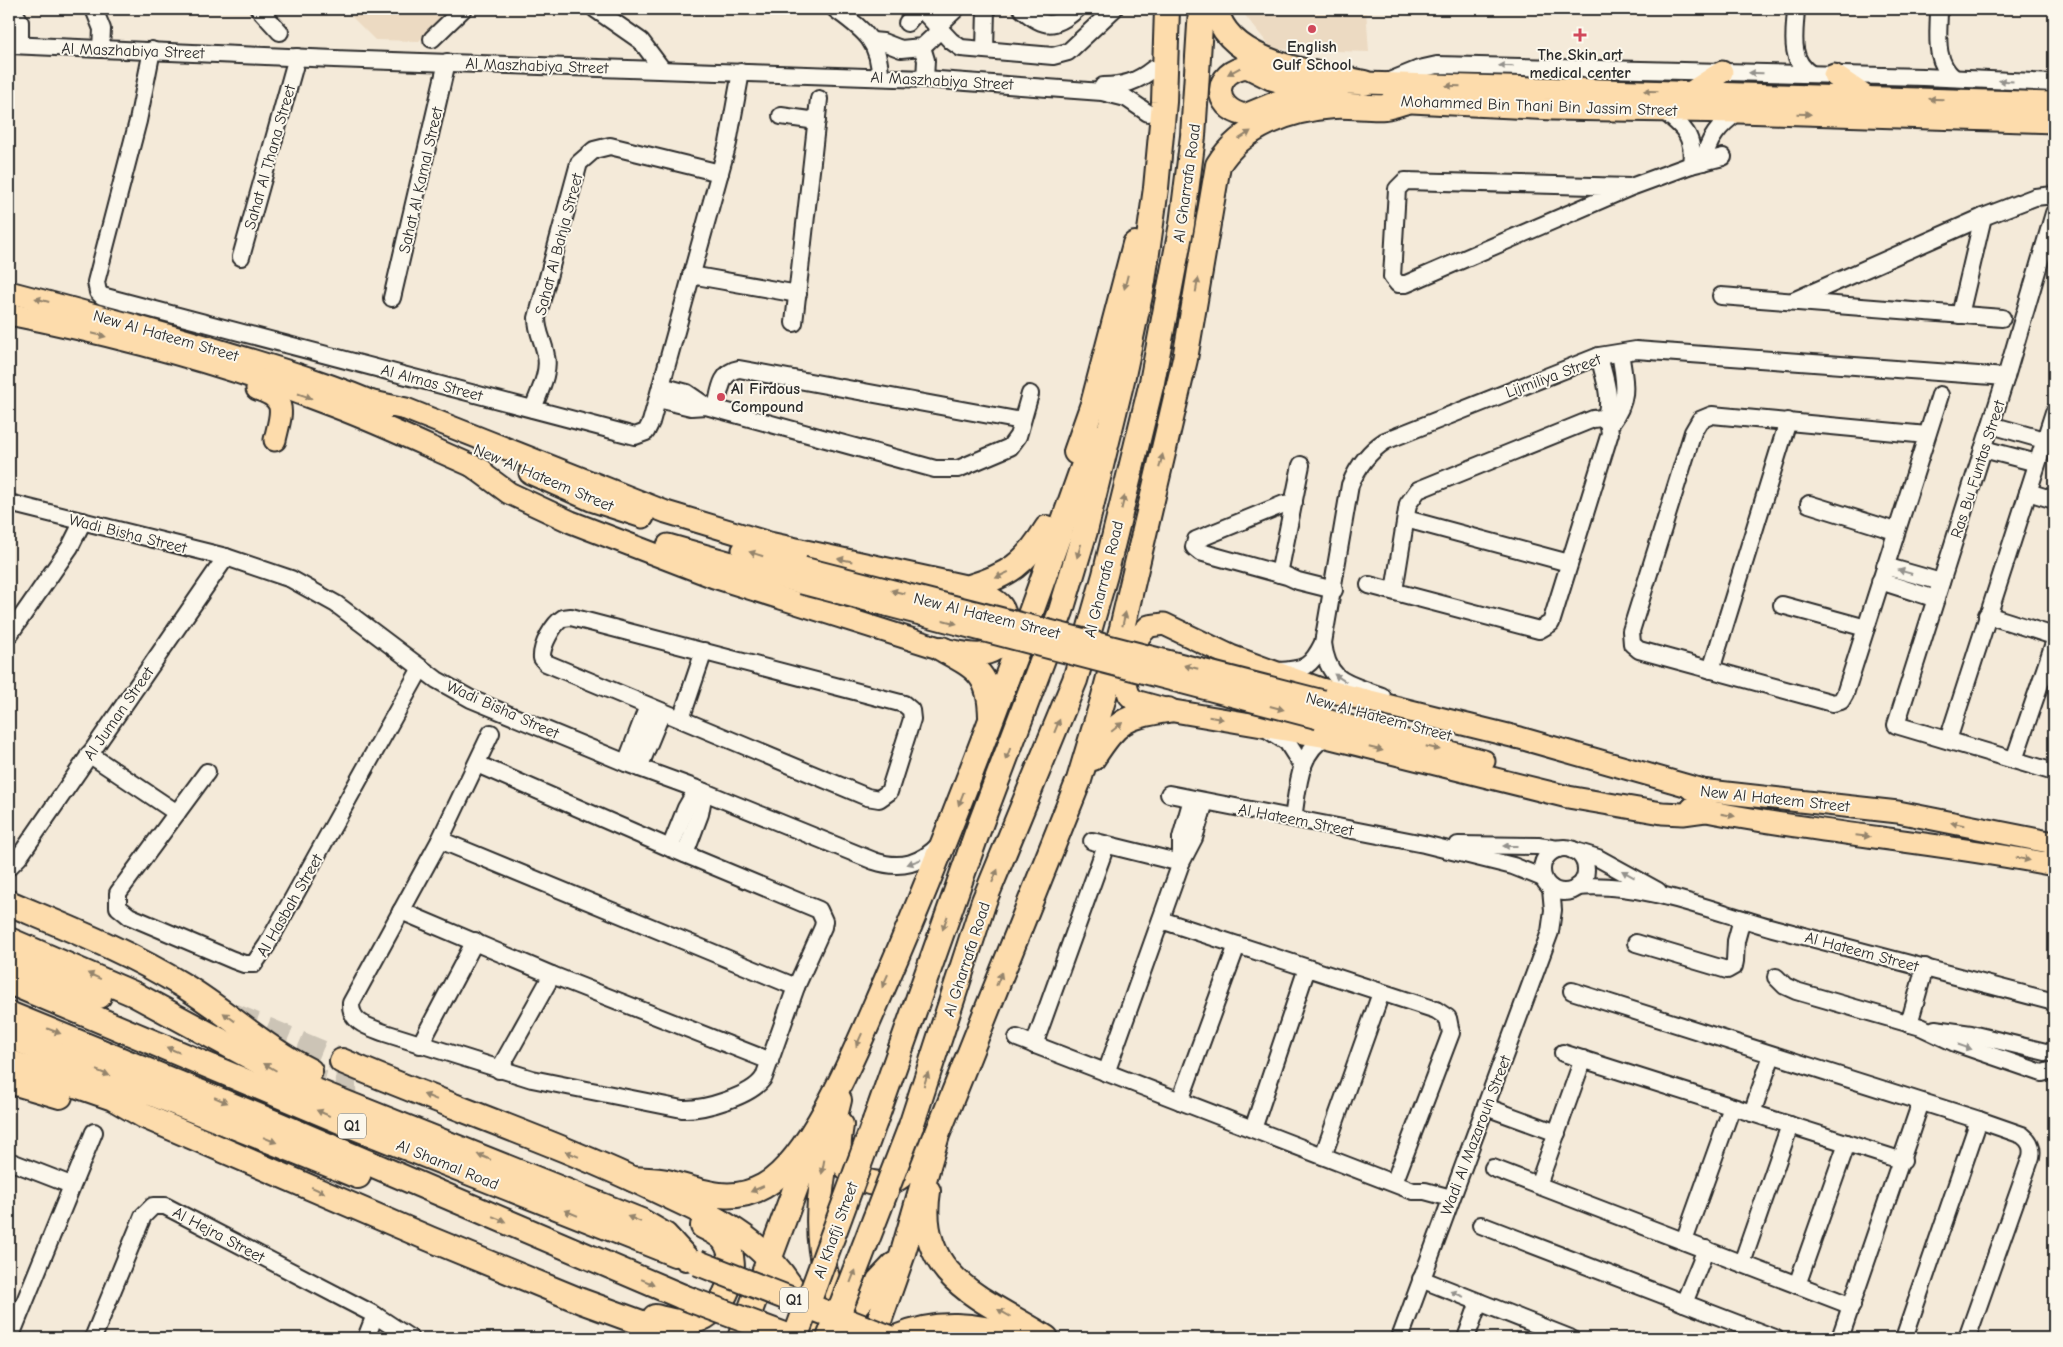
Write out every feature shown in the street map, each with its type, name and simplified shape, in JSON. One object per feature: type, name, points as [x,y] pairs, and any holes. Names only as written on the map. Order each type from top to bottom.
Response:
[{"type":"highway","points":[[1002,690],[998,681],[998,671],[1046,528],[1093,404],[1144,206],[1148,113],[1160,9]]},
{"type":"highway","name":"Al Gharrafa Road","points":[[875,1121],[974,842],[1061,611],[1085,531],[1137,317],[1156,188],[1164,102],[1167,9]]},
{"type":"highway","name":"Al Gharrafa Road","points":[[911,1126],[984,901],[1026,803],[1085,649],[1152,382],[1182,224],[1194,136],[1201,9]]},
{"type":"highway","points":[[1216,9],[1227,34],[1248,52],[1296,67],[1373,84]]},
{"type":"highway","points":[[873,1338],[902,1256],[938,1136],[1079,780],[1122,628],[1172,418],[1185,359],[1215,177],[1225,153],[1249,133],[1297,112],[1334,106],[1385,106],[1407,101]]},
{"type":"highway","points":[[1172,418],[1182,224]]},
{"type":"highway","points":[[633,1179],[666,1182],[718,1196],[748,1193],[764,1186],[781,1174],[804,1146],[847,1069],[945,839],[991,720],[1137,317]]},
{"type":"highway","points":[[970,587],[990,581],[1013,570],[1035,547],[1046,528]]},
{"type":"highway","points":[[942,649],[968,663],[980,674],[989,688],[991,720]]},
{"type":"highway","points":[[1079,780],[1110,732],[1117,726],[1133,716],[1168,710]]},
{"type":"highway","points":[[9,903],[150,966],[186,987],[287,1058],[347,1091],[371,1112]]},
{"type":"highway","points":[[9,919],[170,988]]},
{"type":"highway","points":[[9,940],[134,994],[308,1088],[641,1221],[665,1236],[692,1260]]},
{"type":"highway","points":[[9,959],[181,1029]]},
{"type":"highway","name":"Al Shamal Road","points":[[9,982],[357,1128],[890,1338]]},
{"type":"highway","name":"Al Shamal Road","points":[[9,1014],[270,1121],[683,1297],[809,1337]]},
{"type":"highway","points":[[9,1036],[379,1184],[424,1188]]},
{"type":"highway","points":[[342,1061],[633,1179],[736,1231],[770,1259],[794,1291],[809,1337],[857,1304],[902,1256]]},
{"type":"highway","points":[[9,1062],[113,1098],[144,1116],[430,1239],[581,1301],[683,1338]]},
{"type":"highway","points":[[847,1069],[839,1149],[844,1163],[854,1175],[867,1182],[882,1183],[897,1179],[938,1136]]},
{"type":"highway","points":[[847,1069],[822,1169],[819,1212],[824,1268],[843,1315],[860,1338]]},
{"type":"highway","points":[[9,1080],[85,1104],[124,1114],[144,1116]]},
{"type":"highway","points":[[356,1084],[391,1082]]},
{"type":"highway","points":[[740,1338],[822,1114]]},
{"type":"highway","name":"Al Khafji Street","points":[[809,1337],[875,1121]]},
{"type":"highway","name":"Al Khafji Street","points":[[809,1337],[911,1126]]},
{"type":"highway","points":[[938,1136],[927,1198],[927,1216],[931,1240],[940,1261],[947,1272],[970,1294],[1046,1338]]},
{"type":"highway","points":[[581,1301],[683,1322],[696,1320],[708,1314],[721,1301],[729,1287],[732,1267],[724,1240],[720,1235],[655,1198],[633,1179]]},
{"type":"highway","points":[[581,1301],[644,1338]]},
{"type":"highway","points":[[895,1338],[916,1329],[954,1326],[982,1328],[1018,1338]]},
{"type":"main road","name":"Mohammed Bin Thani Bin Jassim Street","points":[[2054,103],[1373,84],[1288,84],[1271,79],[1247,67],[1230,72],[1224,79],[1221,96],[1228,109],[1245,115],[1286,98],[1407,101],[1553,109],[1662,110],[2054,122]]},
{"type":"main road","points":[[1691,92],[1722,72]]},
{"type":"main road","points":[[1834,75],[1866,97]]},
{"type":"main road","name":"New Al Hateem Street","points":[[9,292],[143,328],[281,369],[373,402],[591,500],[802,576]]},
{"type":"main road","name":"New Al Hateem Street","points":[[9,314],[172,353],[335,406],[655,542],[802,576],[1323,719],[1569,766],[1814,830],[1902,840],[2054,865]]},
{"type":"main road","points":[[172,353],[197,369],[276,397],[281,413],[274,440]]},
{"type":"main road","points":[[373,402],[406,409],[666,512],[769,543],[970,587],[992,598],[1001,605],[1005,614],[1006,626],[1003,640],[990,653],[978,655],[942,649],[714,577],[571,522],[509,493],[471,465]]},
{"type":"main road","points":[[1164,624],[1269,671],[1342,695],[1520,738],[1705,801],[1683,814],[1662,813],[1568,797],[1323,719],[1260,725],[1168,710],[1136,702],[1127,690],[1126,685],[1139,636],[1149,626],[1164,624]]},
{"type":"main road","name":"New Al Hateem Street","points":[[1705,801],[1898,812],[2054,843]]},
{"type":"street","points":[[13,9],[20,22],[14,45]]},
{"type":"street","points":[[94,9],[102,29],[101,49]]},
{"type":"street","points":[[260,9],[280,32]]},
{"type":"street","points":[[432,39],[463,9]]},
{"type":"street","points":[[595,9],[641,42],[662,70]]},
{"type":"street","points":[[835,9],[866,33],[872,41],[880,63],[880,77]]},
{"type":"street","points":[[907,23],[920,9],[939,31],[961,48],[1053,56],[1063,54],[1107,11]]},
{"type":"street","points":[[939,31],[956,9]]},
{"type":"street","points":[[872,41],[883,42],[901,49],[922,47],[939,31],[969,9]]},
{"type":"street","points":[[985,50],[986,9]]},
{"type":"street","points":[[1022,9],[1038,22],[1052,24],[1065,19],[1077,9]]},
{"type":"street","points":[[1780,74],[1787,68],[1795,52],[1796,9]]},
{"type":"street","points":[[1923,77],[1934,69],[1939,59],[1939,9]]},
{"type":"street","name":"Al Maszhabiya Street","points":[[14,45],[297,57],[880,77],[1066,87],[1119,86],[1142,78],[1153,69]]},
{"type":"street","points":[[922,47],[926,60],[925,79]]},
{"type":"street","name":"Al Almas Street","points":[[152,50],[138,121],[96,282],[98,292],[102,296],[634,436],[646,432],[650,428],[720,173],[741,72]]},
{"type":"street","points":[[1795,52],[1802,67],[1811,74]]},
{"type":"street","name":"Sahat Al Thana Street","points":[[241,257],[297,57]]},
{"type":"street","points":[[1939,59],[1945,70],[1954,78]]},
{"type":"street","name":"Sahat Al Kamal Street","points":[[392,298],[447,62]]},
{"type":"street","name":"Mohammed Bin Thani Bin Jassim Street","points":[[1373,84],[1437,65],[1923,77],[2054,83]]},
{"type":"street","name":"Al Maszhabiya Street","points":[[1066,87],[1120,95],[1148,113]]},
{"type":"street","points":[[794,322],[820,98]]},
{"type":"street","points":[[1662,110],[1678,122],[1689,136],[1698,164]]},
{"type":"street","points":[[1698,164],[1711,138],[1738,112]]},
{"type":"street","points":[[781,116],[817,121]]},
{"type":"street","name":"Sahat Al Bahja Street","points":[[533,409],[546,369],[546,356],[537,330],[536,318],[579,163],[594,150],[610,146],[720,173]]},
{"type":"street","points":[[1631,187],[1405,181],[1397,189],[1392,277],[1398,284],[1406,284],[1631,187],[1724,157]]},
{"type":"street","points":[[1793,302],[1983,217],[2044,194],[2054,195]]},
{"type":"street","points":[[2021,203],[2054,208]]},
{"type":"street","name":"Ras Bu Funtas Street","points":[[1948,740],[1896,725],[1991,426],[2054,213]]},
{"type":"street","points":[[1960,315],[1983,217]]},
{"type":"street","points":[[692,272],[714,274],[724,280],[798,294]]},
{"type":"street","points":[[1721,296],[2002,318]]},
{"type":"street","name":"Lijmiliya Street","points":[[1269,671],[1292,670],[1306,666],[1316,657],[1323,643],[1350,485],[1357,468],[1376,447],[1385,441],[1599,356],[1636,350],[2006,377]]},
{"type":"street","points":[[1608,422],[1619,413],[1626,393],[1620,353]]},
{"type":"street","points":[[1369,585],[1539,630],[1551,623],[1608,422],[1609,397],[1599,356]]},
{"type":"street","points":[[711,407],[728,372],[739,368],[1022,421]]},
{"type":"street","points":[[660,393],[687,393],[711,407],[943,470],[958,469],[1006,450],[1016,440],[1030,394]]},
{"type":"street","points":[[1927,434],[1712,415],[1700,420],[1696,425],[1631,631],[1630,640],[1639,650],[1837,702],[1845,694],[1895,531],[1927,434],[1940,394]]},
{"type":"street","points":[[2054,412],[1948,740],[2054,772]]},
{"type":"street","points":[[1394,591],[1410,499],[1424,487],[1593,419],[1608,422]]},
{"type":"street","points":[[1711,670],[1788,421]]},
{"type":"street","points":[[1991,426],[2044,440]]},
{"type":"street","points":[[1983,449],[2037,463]]},
{"type":"street","points":[[1283,575],[1294,502],[1302,465]]},
{"type":"street","points":[[2028,492],[2054,500]]},
{"type":"street","points":[[1294,502],[1284,504],[1196,540],[1194,543],[1196,550],[1283,575],[1298,575],[1334,586]]},
{"type":"street","name":"Wadi Bisha Street","points":[[9,503],[226,557],[266,569],[314,590],[336,604],[421,668],[472,699],[633,766],[701,790],[874,861],[897,866],[913,864],[927,856],[945,839]]},
{"type":"street","points":[[1809,504],[1895,531]]},
{"type":"street","points":[[1406,519],[1569,563]]},
{"type":"street","points":[[9,635],[70,547],[83,521]]},
{"type":"street","name":"Al Juman Street","points":[[9,867],[19,857],[226,557]]},
{"type":"street","points":[[1882,574],[1941,582]]},
{"type":"street","points":[[1882,574],[1936,599]]},
{"type":"street","points":[[1782,605],[1866,628]]},
{"type":"street","points":[[1987,616],[2054,636]]},
{"type":"street","points":[[571,617],[704,651],[908,706],[912,719],[891,787],[884,796],[872,799],[546,663],[542,658],[542,651],[557,622],[563,618],[571,617]]},
{"type":"street","name":"Lijmiliya Street","points":[[1323,643],[1325,660],[1335,676],[1396,701],[1416,713]]},
{"type":"street","points":[[2014,760],[2054,643]]},
{"type":"street","points":[[681,719],[704,651]]},
{"type":"street","name":"Al Hasbah Street","points":[[207,772],[118,893],[118,906],[129,916],[233,960],[244,964],[254,964],[267,945],[421,668]]},
{"type":"street","points":[[633,766],[655,709]]},
{"type":"street","points":[[1293,818],[1303,767],[1323,719]]},
{"type":"street","points":[[1260,725],[1287,742],[1303,767]]},
{"type":"street","points":[[477,764],[819,910],[822,915],[823,927],[796,987],[761,1082],[751,1090],[704,1107],[689,1110],[563,1087],[499,1070],[361,1024],[351,1010],[351,1002],[440,840],[492,733]]},
{"type":"street","points":[[89,754],[177,813]]},
{"type":"street","points":[[677,851],[700,814],[701,790]]},
{"type":"street","name":"Al Hateem Street","points":[[1170,794],[1424,844],[1513,866],[1547,883]]},
{"type":"street","points":[[1106,1073],[1181,863],[1194,838],[1199,800]]},
{"type":"street","points":[[2006,833],[2054,836]]},
{"type":"street","points":[[440,840],[796,987]]},
{"type":"street","points":[[1034,1045],[1099,843],[1181,863]]},
{"type":"street","name":"Al Hateem Street","points":[[1424,844],[1533,846],[1565,849],[1598,858],[1671,898]]},
{"type":"street","points":[[1565,849],[1580,855],[1585,864],[1584,879],[1576,888],[1562,892],[1547,883],[1542,869],[1544,860],[1550,853],[1565,849]]},
{"type":"street","name":"Wadi Al Mazarouh Street","points":[[1547,883],[1553,910],[1550,932]]},
{"type":"street","name":"Al Hateem Street","points":[[1576,888],[1615,887],[1671,898],[1746,920],[2054,1002]]},
{"type":"street","name":"Wadi Al Mazarouh Street","points":[[1400,1338],[1550,932],[1576,888]]},
{"type":"street","points":[[401,911],[552,975],[770,1061]]},
{"type":"street","points":[[1161,920],[1443,1013],[1451,1025],[1451,1033],[1394,1183]]},
{"type":"street","points":[[1636,943],[1723,970],[1731,969],[1734,966],[1736,955],[1736,941],[1746,920]]},
{"type":"street","points":[[420,1045],[475,941]]},
{"type":"street","points":[[1180,1101],[1237,945]]},
{"type":"street","points":[[1910,1024],[1921,966]]},
{"type":"street","points":[[1253,1129],[1307,968]]},
{"type":"street","points":[[499,1070],[552,975]]},
{"type":"street","points":[[1776,977],[1790,989],[1910,1024],[1955,1043],[2042,1073],[2054,1070]]},
{"type":"street","points":[[1572,991],[2022,1135],[2031,1144],[2032,1150],[1967,1338]]},
{"type":"street","points":[[1322,1156],[1381,993]]},
{"type":"street","points":[[1910,1024],[1971,1034],[2054,1054]]},
{"type":"street","points":[[1017,1038],[1394,1183],[1413,1191],[1422,1200],[1449,1204]]},
{"type":"street","points":[[1563,1053],[1903,1161]]},
{"type":"street","points":[[1752,1113],[1772,1055]]},
{"type":"street","points":[[1538,1185],[1583,1060]]},
{"type":"street","points":[[1488,1102],[1558,1128]]},
{"type":"street","points":[[1840,1338],[1903,1161],[1921,1102]]},
{"type":"street","points":[[1684,1241],[1732,1107]]},
{"type":"street","points":[[1904,1338],[1979,1120]]},
{"type":"street","points":[[1742,1263],[1790,1125]]},
{"type":"street","points":[[10,1338],[94,1132]]},
{"type":"street","points":[[1797,1285],[1847,1143]]},
{"type":"street","points":[[9,1161],[71,1185]]},
{"type":"street","points":[[1493,1168],[1852,1306]]},
{"type":"street","name":"Al Hejra Street","points":[[97,1337],[143,1216],[153,1206],[165,1206],[375,1315],[410,1338]]},
{"type":"street","points":[[1481,1225],[1775,1338]]},
{"type":"street","points":[[1684,1303],[1706,1249]]},
{"type":"street","points":[[1421,1279],[1562,1337]]},
{"type":"street","points":[[1466,1338],[1479,1302]]},
{"type":"street","points":[[366,1338],[375,1315]]},
{"type":"shaded area","points":[[344,9],[451,9],[419,41],[375,40]]},
{"type":"shaded area","name":"English Gulf School","points":[[1240,9],[1366,9],[1369,52],[1272,49]]},
{"type":"tunnel","points":[[233,1015],[342,1061]]},
{"type":"tunnel","points":[[301,1077],[333,1085],[356,1084]]},
{"type":"place","name":"English Gulf School","points":[[1312,29]]},
{"type":"place","name":"The Skin art medical center","points":[[1580,35]]},
{"type":"place","name":"Al Firdous Compound","points":[[721,397]]}]
